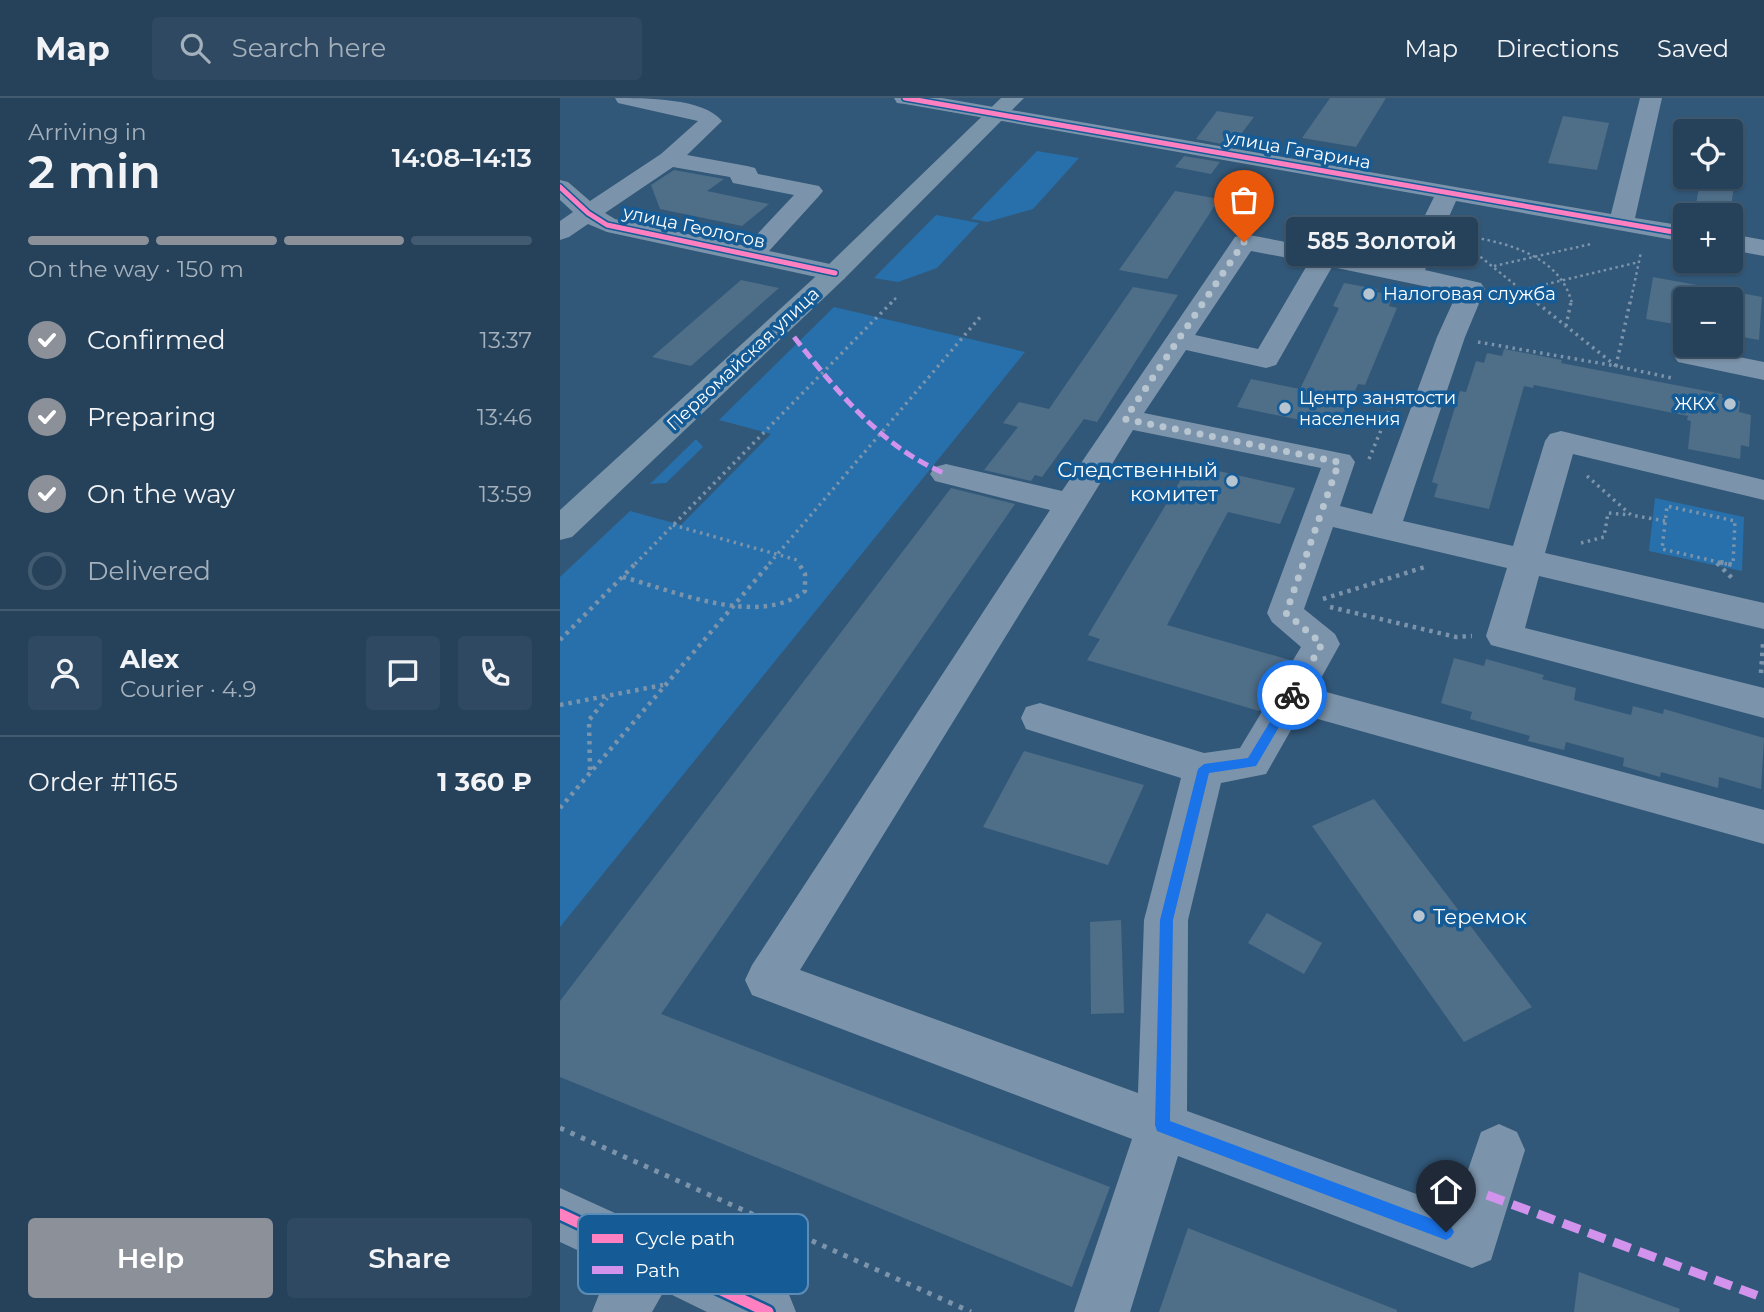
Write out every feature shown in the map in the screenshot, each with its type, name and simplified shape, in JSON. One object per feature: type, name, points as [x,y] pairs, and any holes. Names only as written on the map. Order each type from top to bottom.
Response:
[{"type":"main road","name":"Первомайская улица","points":[[560,529],[835,272],[1005,106]]},
{"type":"street","points":[[560,232],[669,159],[711,121],[703,113],[626,98]]},
{"type":"street","name":"улица Гагарина","points":[[905,98],[1005,106],[1448,193],[1673,232]]},
{"type":"street","points":[[1621,223],[1651,98]]},
{"type":"street","points":[[669,159],[747,173],[741,178],[811,191],[751,256]]},
{"type":"street","name":"улица Геологов","points":[[560,187],[588,213],[607,225],[835,272]]},
{"type":"street","points":[[1410,274],[1448,193]]},
{"type":"street","points":[[1384,526],[1451,337],[1472,289],[1410,274],[1244,242],[1070,504],[768,980],[1472,1241],[1499,1150]]},
{"type":"street","points":[[1743,244],[1764,248]]},
{"type":"street","points":[[1178,340],[1266,359],[1325,257]]},
{"type":"street","points":[[1693,357],[1764,371]]},
{"type":"street","points":[[1040,718],[1204,769],[1252,763],[1322,644],[1306,614],[1286,613],[1333,515],[1339,462],[1125,419]]},
{"type":"street","points":[[1764,490],[1561,441],[1504,636],[1764,703]]},
{"type":"street","points":[[946,474],[1070,504]]},
{"type":"street","points":[[1333,515],[1479,550],[1528,558],[1764,616]]},
{"type":"street","points":[[1291,697],[1764,827]]},
{"type":"street","points":[[1102,1312],[1162,1125],[1166,920],[1204,769]]},
{"type":"street","points":[[560,1214],[578,1223]]},
{"type":"street","points":[[620,1312],[631,1294]]},
{"type":"street","points":[[729,1294],[768,1312]]},
{"type":"path","points":[[1451,337],[1616,366],[1566,326],[1521,290],[1452,234],[1491,240],[1534,257],[1563,280],[1574,304],[1566,326]]},
{"type":"path","points":[[1493,267],[1591,243]]},
{"type":"path","points":[[1521,290],[1639,261]]},
{"type":"path","points":[[560,640],[897,297]]},
{"type":"path","points":[[560,807],[981,316]]},
{"type":"path","points":[[1333,515],[1391,406]]},
{"type":"path","points":[[1558,450],[1631,515]]},
{"type":"path","points":[[1667,506],[1735,521],[1732,565],[1662,549],[1665,521],[1667,506]]},
{"type":"path","points":[[1528,558],[1604,537],[1608,513],[1665,521]]},
{"type":"path","points":[[622,576],[732,606],[763,607],[789,603],[805,592],[806,574],[797,560],[673,525]]},
{"type":"path","points":[[1306,614],[1479,550]]},
{"type":"path","points":[[1306,614],[1456,637],[1504,636]]},
{"type":"path","points":[[560,705],[664,685]]},
{"type":"path","points":[[590,771],[589,720],[607,698]]},
{"type":"path","points":[[560,1128],[752,1214]]},
{"type":"path","points":[[808,1239],[971,1312]]},
{"type":"shaded area","points":[[1037,151],[1079,158],[1033,209],[987,222],[971,219]]},
{"type":"shaded area","points":[[936,215],[979,223],[937,268],[898,282],[874,278]]},
{"type":"shaded area","points":[[834,307],[1025,352],[560,927],[560,577],[630,511],[681,525],[771,434],[719,420]]},
{"type":"shaded area","points":[[696,439],[703,447],[666,483],[650,484]]},
{"type":"shaded area","points":[[1655,498],[1744,517],[1742,571],[1649,551]]},
{"type":"building","points":[[1330,98],[1386,98],[1356,147],[1302,138]]},
{"type":"building","points":[[1217,111],[1254,117],[1232,146],[1196,139]]},
{"type":"building","points":[[1563,116],[1609,123],[1597,170],[1548,163]]},
{"type":"building","points":[[1184,156],[1220,162],[1211,174],[1175,167]]},
{"type":"building","points":[[674,170],[724,179],[707,191],[769,204],[742,226],[660,209],[651,185]]},
{"type":"building","points":[[1699,189],[1733,189],[1732,203],[1696,203]]},
{"type":"building","points":[[1175,191],[1219,199],[1167,279],[1119,270]]},
{"type":"building","points":[[1653,277],[1708,287],[1673,287],[1673,324],[1646,319]]},
{"type":"building","points":[[741,280],[779,288],[691,366],[652,357]]},
{"type":"building","points":[[1344,283],[1393,295],[1389,306],[1397,308],[1365,385],[1358,384],[1339,428],[1237,407],[1251,379],[1300,389],[1339,308],[1333,306]]},
{"type":"building","points":[[1133,287],[1178,295],[1097,422],[1084,419],[1042,477],[1035,475],[1031,481],[984,470],[1018,427],[1003,423],[1019,402],[1049,409]]},
{"type":"building","points":[[1743,294],[1762,297],[1759,340],[1743,337]]},
{"type":"building","points":[[1504,349],[1562,360],[1561,363],[1722,394],[1722,398],[1740,401],[1739,412],[1751,415],[1749,447],[1741,445],[1740,459],[1688,449],[1691,421],[1687,420],[1688,416],[1534,385],[1533,388],[1524,386],[1489,509],[1434,497],[1438,484],[1432,482],[1460,391],[1466,392],[1476,361],[1484,363],[1487,353],[1502,356]]},
{"type":"building","points":[[1196,466],[1295,488],[1280,524],[1228,512],[1167,625],[1290,660],[1259,711],[1087,660],[1100,639],[1088,635],[1183,476],[1189,478]]},
{"type":"building","points":[[951,488],[1015,504],[661,1014],[1110,1187],[1072,1287],[560,1077],[560,1001]]},
{"type":"building","points":[[1454,658],[1484,666],[1486,659],[1544,675],[1542,679],[1576,688],[1574,700],[1631,715],[1633,706],[1663,714],[1664,709],[1764,738],[1761,789],[1719,777],[1718,788],[1661,772],[1660,777],[1623,766],[1624,758],[1566,742],[1564,750],[1528,741],[1530,736],[1470,719],[1472,712],[1441,703]]},
{"type":"building","points":[[1024,751],[1144,785],[1108,865],[983,827]]},
{"type":"building","name":"Теремок","points":[[1374,799],[1532,1007],[1464,1042],[1312,826]]},
{"type":"building","points":[[1267,913],[1322,943],[1304,974],[1248,943]]},
{"type":"building","points":[[1121,920],[1124,1013],[1091,1014],[1090,922]]},
{"type":"building","points":[[1188,1228],[1397,1310],[1397,1312],[1159,1312]]},
{"type":"building","points":[[1579,1272],[1680,1309],[1679,1312],[1574,1312]]},
{"type":"marked path","points":[[794,337],[843,395],[884,436],[926,466],[946,474]]},
{"type":"marked path","points":[[1487,1195],[1764,1298]]},
{"type":"cycle path","points":[[905,98],[1673,232]]},
{"type":"cycle path","points":[[560,187],[588,213],[607,225],[835,273]]},
{"type":"cycle path","points":[[560,1214],[578,1222]]},
{"type":"cycle path","points":[[730,1294],[768,1312]]},
{"type":"way so far","points":[[1244,242],[1125,419],[1339,462],[1286,613],[1322,644],[1292,695]]},
{"type":"place","name":"585 Золотой","points":[[1244,242]]},
{"type":"place","name":"Налоговая служба","points":[[1369,294]]},
{"type":"place","name":"ЖКХ","points":[[1730,404]]},
{"type":"place","name":"Центр занятости населения","points":[[1285,408]]},
{"type":"place","name":"Следственный комитет","points":[[1232,481]]},
{"type":"place","name":"Теремок","points":[[1419,916]]},
{"type":"route","points":[[1292,695],[1252,763],[1204,769],[1166,920],[1162,1125],[1446,1232]]}]
